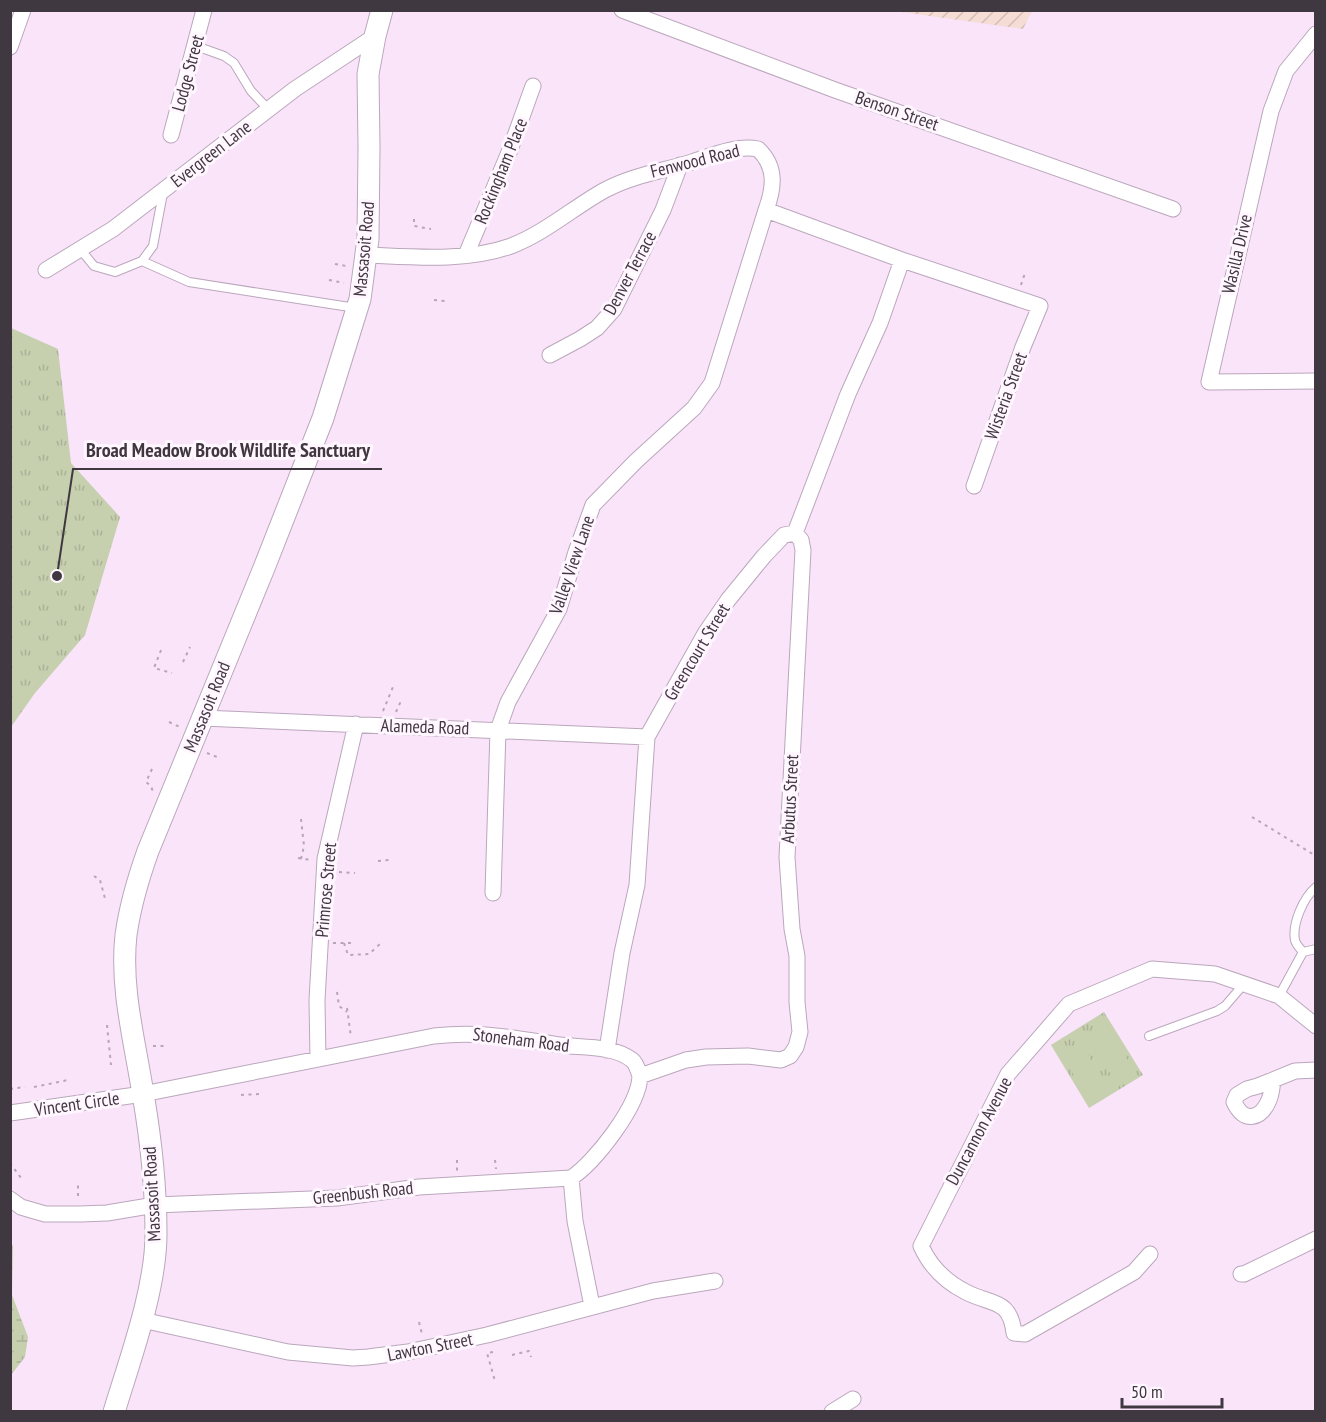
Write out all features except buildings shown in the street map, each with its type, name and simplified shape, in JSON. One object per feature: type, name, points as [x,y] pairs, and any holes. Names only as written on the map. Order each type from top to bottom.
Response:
[{"type":"main road","name":"Massasoit Road","points":[[114,1412],[142,1320],[151,1279],[156,1237],[151,1150],[128,1001],[125,966],[126,936],[137,882],[323,418],[358,308],[367,255],[368,74],[382,10]]},
{"type":"street","points":[[10,47],[22,10]]},
{"type":"street","name":"Lodge Street","points":[[171,135],[204,10]]},
{"type":"street","name":"Benson Street","points":[[622,10],[835,90],[1173,209]]},
{"type":"street","name":"Wasilla Drive","points":[[1316,34],[1286,71],[1271,111],[1232,283],[1221,320],[1209,382],[1316,381]]},
{"type":"street","name":"Evergreen Lane","points":[[46,270],[113,229],[311,77],[375,36]]},
{"type":"street","name":"Rockingham Place","points":[[466,255],[534,86]]},
{"type":"street","name":"Fenwood Road","points":[[367,255],[408,257],[466,255],[513,245],[608,188],[634,177],[732,150],[758,149],[768,161],[774,179],[766,210]]},
{"type":"street","name":"Denver Terrace","points":[[549,355],[597,328],[614,309],[663,210],[680,165]]},
{"type":"street","points":[[766,210],[902,260],[880,323],[848,394],[795,533]]},
{"type":"street","name":"Valley View Lane","points":[[493,892],[498,730],[508,702],[560,609],[578,544],[593,505],[694,408],[712,383],[766,210]]},
{"type":"street","name":"Wisteria Street","points":[[902,260],[1040,306],[1023,347],[974,486]]},
{"type":"street","name":"Greencourt Street","points":[[607,1050],[622,953],[637,885],[647,736],[706,632],[728,600],[784,535],[795,533]]},
{"type":"street","name":"Arbutus Street","points":[[640,1076],[686,1060],[706,1057],[748,1056],[781,1060],[790,1056],[796,1047],[800,1032],[797,1002],[797,956],[792,929],[787,856],[803,550],[801,540],[795,533]]},
{"type":"street","name":"Alameda Road","points":[[202,718],[647,736]]},
{"type":"street","name":"Primrose Street","points":[[318,1059],[317,1000],[326,859],[356,724]]},
{"type":"street","name":"Duncannon Avenue","points":[[1150,1254],[1134,1272],[1025,1334],[1014,1333],[1012,1317],[1000,1305],[965,1292],[944,1278],[927,1261],[921,1246],[1008,1074],[1070,1004],[1152,969],[1215,974],[1279,996],[1316,1026]]},
{"type":"street","name":"Stoneham Road","points":[[143,1094],[434,1036],[468,1033],[511,1036],[559,1045],[607,1050],[631,1059],[636,1064],[640,1076]]},
{"type":"street","points":[[1273,1080],[1295,1071],[1316,1070]]},
{"type":"street","points":[[592,1306],[575,1221],[571,1178],[590,1163],[615,1130],[637,1094],[640,1076]]},
{"type":"street","name":"Vincent Circle","points":[[10,1113],[143,1094]]},
{"type":"street","name":"Greenbush Road","points":[[10,1199],[21,1207],[45,1214],[107,1213],[155,1205],[337,1198],[419,1187],[571,1178]]},
{"type":"street","points":[[1241,1274],[1316,1239]]},
{"type":"street","name":"Lawton Street","points":[[142,1320],[288,1352],[352,1358],[408,1352],[487,1335],[652,1291],[715,1281]]},
{"type":"street","points":[[832,1412],[853,1400]]},
{"type":"lane","points":[[196,46],[224,56],[234,63],[251,91],[268,109]]},
{"type":"lane","points":[[80,249],[94,266],[116,272],[142,261],[153,246],[164,191]]},
{"type":"lane","points":[[142,261],[189,282],[358,308]]},
{"type":"lane","points":[[1303,952],[1295,943],[1295,928],[1300,910],[1316,887]]},
{"type":"lane","points":[[1279,996],[1303,952],[1316,949]]},
{"type":"lane","points":[[1149,1036],[1217,1011],[1225,1006],[1244,984]]},
{"type":"path","points":[[414,219],[414,226],[431,229]]},
{"type":"path","points":[[329,280],[350,284]]},
{"type":"path","points":[[434,300],[446,301]]},
{"type":"path","points":[[183,662],[189,647]]},
{"type":"path","points":[[161,650],[154,668],[172,673]]},
{"type":"path","points":[[378,725],[393,687]]},
{"type":"path","points":[[153,769],[146,782],[152,786],[154,798]]},
{"type":"path","points":[[1252,817],[1316,856]]},
{"type":"path","points":[[300,819],[304,848],[301,859]]},
{"type":"path","points":[[299,847],[304,848]]},
{"type":"path","points":[[378,861],[389,860]]},
{"type":"path","points":[[340,872],[355,873]]},
{"type":"path","points":[[94,876],[100,880],[106,902]]},
{"type":"path","points":[[321,943],[351,943]]},
{"type":"path","points":[[344,943],[348,955],[369,954],[380,944]]},
{"type":"path","points":[[337,992],[339,1006],[347,1010],[355,1052]]},
{"type":"path","points":[[107,1025],[111,1065]]},
{"type":"path","points":[[151,1046],[165,1046]]},
{"type":"path","points":[[34,1087],[48,1082],[68,1080]]},
{"type":"path","points":[[10,1089],[26,1087]]},
{"type":"path","points":[[241,1095],[257,1094],[261,1098]]},
{"type":"path","points":[[12,1162],[21,1178]]},
{"type":"path","points":[[78,1182],[78,1196]]},
{"type":"path","points":[[512,1355],[529,1351],[531,1357]]},
{"type":"path","points":[[493,1352],[487,1353],[495,1381]]},
{"type":"shaded area","points":[[894,11],[1032,11],[1023,29]]},
{"type":"green space","points":[[11,328],[58,349],[71,463],[120,517],[85,635],[35,693],[11,727]]},
{"type":"green space","points":[[1104,1012],[1143,1075],[1089,1108],[1051,1045]]},
{"type":"green space","points":[[1107,1026],[1132,1067],[1113,1078],[1088,1037]]},
{"type":"green space","points":[[1080,1042],[1105,1083],[1086,1095],[1061,1054]]},
{"type":"green space","points":[[10,1236],[13,1248],[12,1295],[28,1337],[25,1357],[11,1375]]},
{"type":"place","name":"Broad Meadow Brook Wildlife Sanctuary","points":[[57,576]]}]
